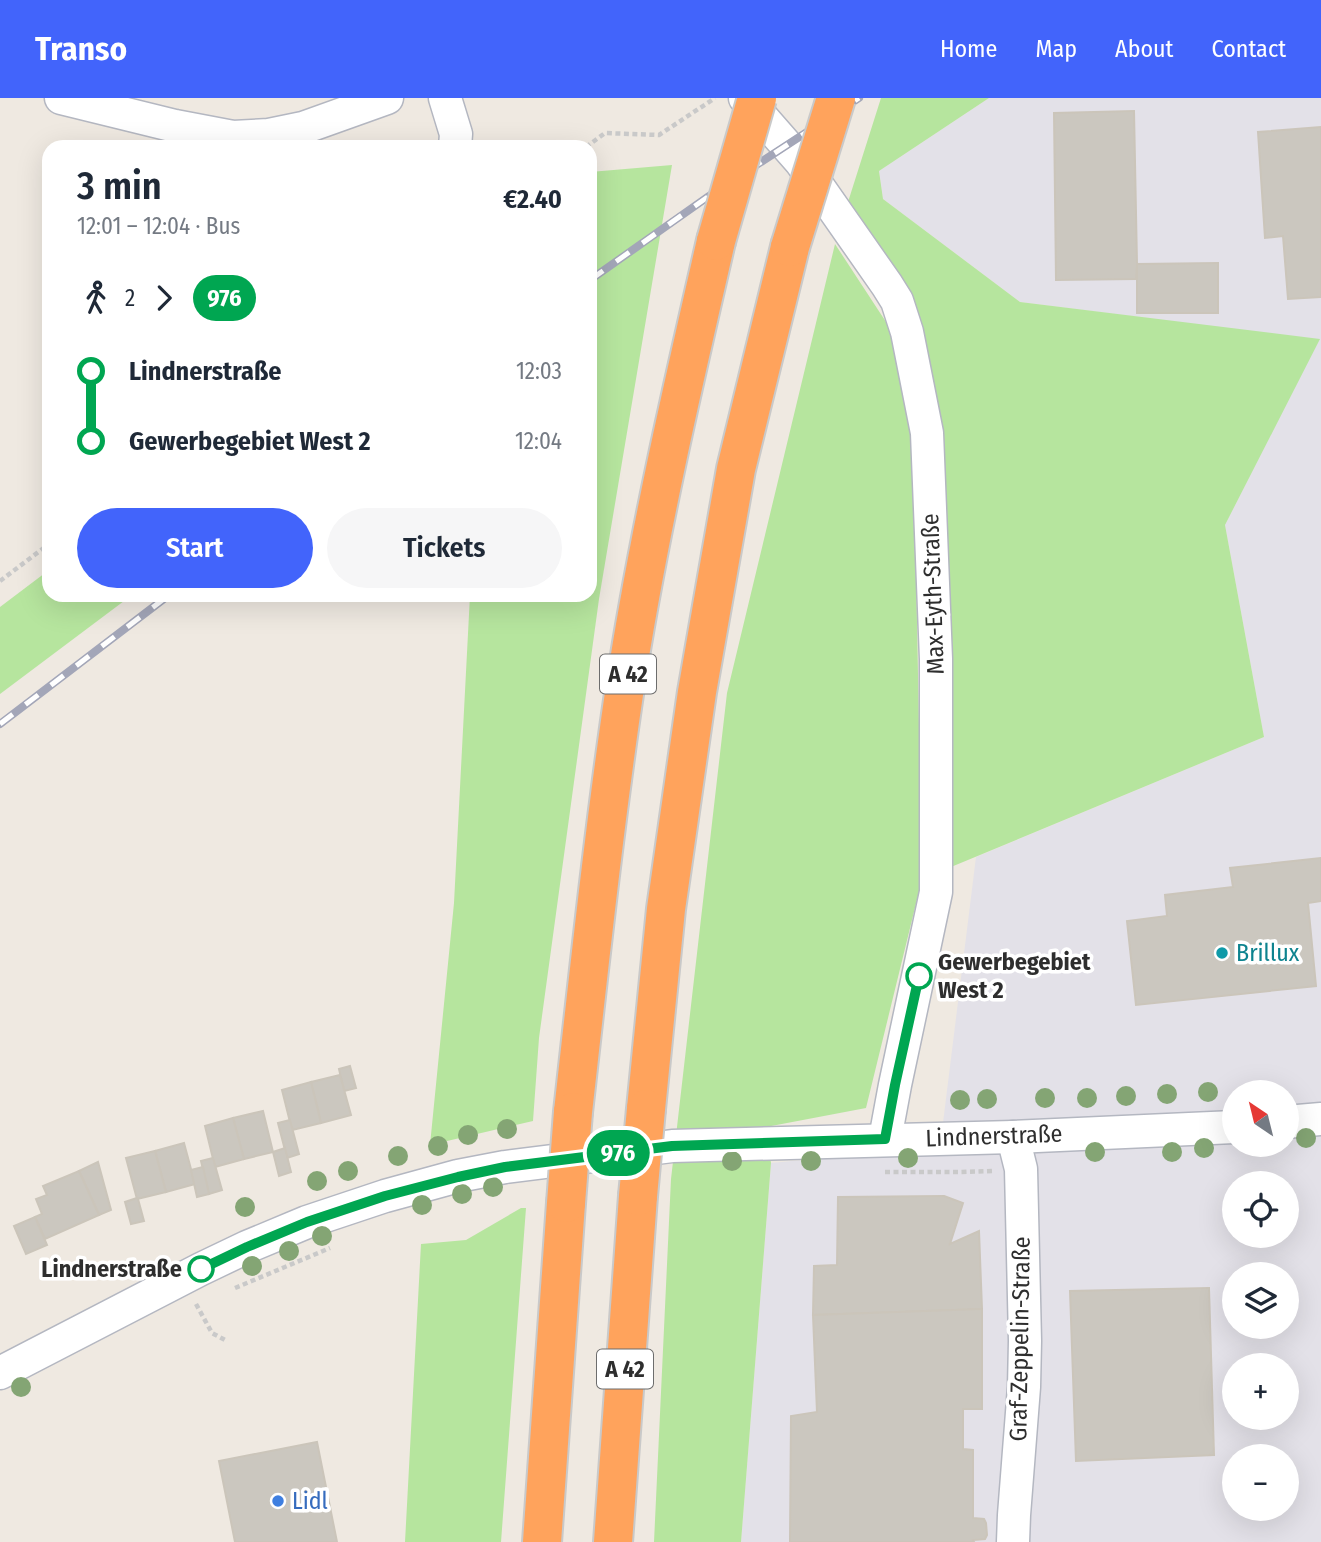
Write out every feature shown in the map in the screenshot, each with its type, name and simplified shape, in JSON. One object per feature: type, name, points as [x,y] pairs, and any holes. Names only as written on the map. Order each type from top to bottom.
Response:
[{"type":"highway","name":"A 42","points":[[542,1542],[573,1112],[596,899],[625,685],[666,461],[716,241],[757,98]]},
{"type":"highway","name":"A 42","points":[[613,1542],[646,1109],[666,909],[697,692],[736,469],[790,247],[835,98]]},
{"type":"street","points":[[61,98],[233,137],[269,135],[305,138],[387,98]]},
{"type":"street","points":[[445,98],[456,140]]},
{"type":"street","name":"Max-Eyth-Straße","points":[[745,98],[801,162],[897,302],[907,332],[927,433],[936,659],[936,892],[885,1139]]},
{"type":"street","points":[[1299,1121],[1321,1119]]},
{"type":"street","name":"Lindnerstraße","points":[[0,1373],[134,1302],[247,1247],[307,1222],[397,1192],[505,1167],[672,1146],[1222,1127]]},
{"type":"street","name":"Graf-Zeppelin-Straße","points":[[1013,1136],[1021,1169],[1025,1341],[1013,1542]]},
{"type":"path","points":[[596,140],[606,133],[659,135],[715,98]]},
{"type":"path","points":[[0,581],[42,549]]},
{"type":"path","points":[[878,1172],[1021,1169]]},
{"type":"path","points":[[233,1289],[338,1244]]},
{"type":"path","points":[[185,1309],[196,1304],[212,1333],[225,1340]]},
{"type":"shaded area","points":[[989,98],[1321,98],[1321,1542],[741,1542],[771,1163],[940,1147],[976,857],[1264,737],[1225,525],[1319,340],[1020,302],[883,199],[879,171]]},
{"type":"green space","points":[[881,98],[989,98],[879,171],[883,199],[1020,302],[1320,339],[1225,525],[1264,737],[951,867],[937,427],[848,202]]},
{"type":"green space","points":[[672,165],[599,599],[539,1038],[533,1121],[430,1145],[454,903],[470,602],[597,602],[597,171]]},
{"type":"green space","points":[[835,244],[888,325],[913,417],[922,879],[866,1108],[766,1127],[771,1163],[741,1542],[654,1542],[671,1179],[727,693]]},
{"type":"green space","points":[[42,575],[42,602],[123,602],[0,694],[0,607]]},
{"type":"green space","points":[[521,1208],[526,1208],[501,1542],[405,1542],[421,1244],[466,1240]]},
{"type":"building","points":[[1134,111],[1136,279],[1056,280],[1054,113]]},
{"type":"building","points":[[1321,127],[1321,297],[1288,299],[1283,236],[1265,238],[1258,132]]},
{"type":"building","points":[[1218,263],[1218,313],[1137,313],[1137,264]]},
{"type":"building","name":"Brillux","points":[[1321,858],[1321,901],[1308,903],[1316,986],[1136,1005],[1127,921],[1167,916],[1165,895],[1233,887],[1230,868]]},
{"type":"building","points":[[350,1066],[356,1088],[344,1091],[339,1069]]},
{"type":"building","points":[[340,1075],[351,1115],[321,1123],[311,1082]]},
{"type":"building","points":[[311,1082],[321,1123],[292,1130],[282,1090]]},
{"type":"building","points":[[263,1111],[273,1152],[244,1159],[233,1118]]},
{"type":"building","points":[[233,1118],[244,1159],[215,1167],[205,1126]]},
{"type":"building","points":[[290,1120],[299,1154],[287,1158],[278,1123]]},
{"type":"building","points":[[184,1143],[195,1184],[166,1192],[155,1151]]},
{"type":"building","points":[[285,1148],[291,1172],[279,1176],[273,1152]]},
{"type":"building","points":[[155,1151],[166,1192],[137,1199],[126,1158]]},
{"type":"building","points":[[213,1158],[222,1190],[209,1194],[201,1161]]},
{"type":"building","points":[[98,1162],[111,1210],[99,1215],[79,1171]]},
{"type":"building","points":[[203,1167],[209,1194],[197,1197],[191,1170]]},
{"type":"building","points":[[79,1171],[99,1215],[45,1239],[35,1217],[42,1214],[36,1199],[47,1195],[43,1186]]},
{"type":"building","points":[[944,1196],[963,1203],[950,1244],[979,1231],[982,1309],[813,1315],[814,1266],[837,1265],[838,1197]]},
{"type":"building","points":[[137,1198],[144,1221],[131,1224],[125,1202]]},
{"type":"building","points":[[35,1217],[47,1245],[26,1254],[14,1226]]},
{"type":"building","points":[[1209,1288],[1214,1455],[1076,1461],[1070,1291]]},
{"type":"building","points":[[982,1309],[982,1409],[963,1409],[963,1449],[973,1450],[973,1518],[984,1519],[987,1535],[985,1539],[973,1540],[974,1542],[790,1542],[791,1416],[817,1412],[813,1315]]},
{"type":"building","name":"Lidl","points":[[317,1442],[337,1542],[235,1542],[219,1461]]},
{"type":"railway","points":[[597,275],[709,196],[859,98]]},
{"type":"railway","points":[[0,724],[160,602]]},
{"type":"bus line","name":"976","points":[[201,1269],[307,1222],[385,1196],[505,1167],[672,1146],[885,1139],[919,976]]},
{"type":"place","name":"Brillux","points":[[1222,953]]},
{"type":"place","name":"Gewerbegebiet West 2","points":[[919,976]]},
{"type":"place","name":"Lindnerstraße","points":[[201,1269]]},
{"type":"place","name":"Lidl","points":[[278,1501]]}]
